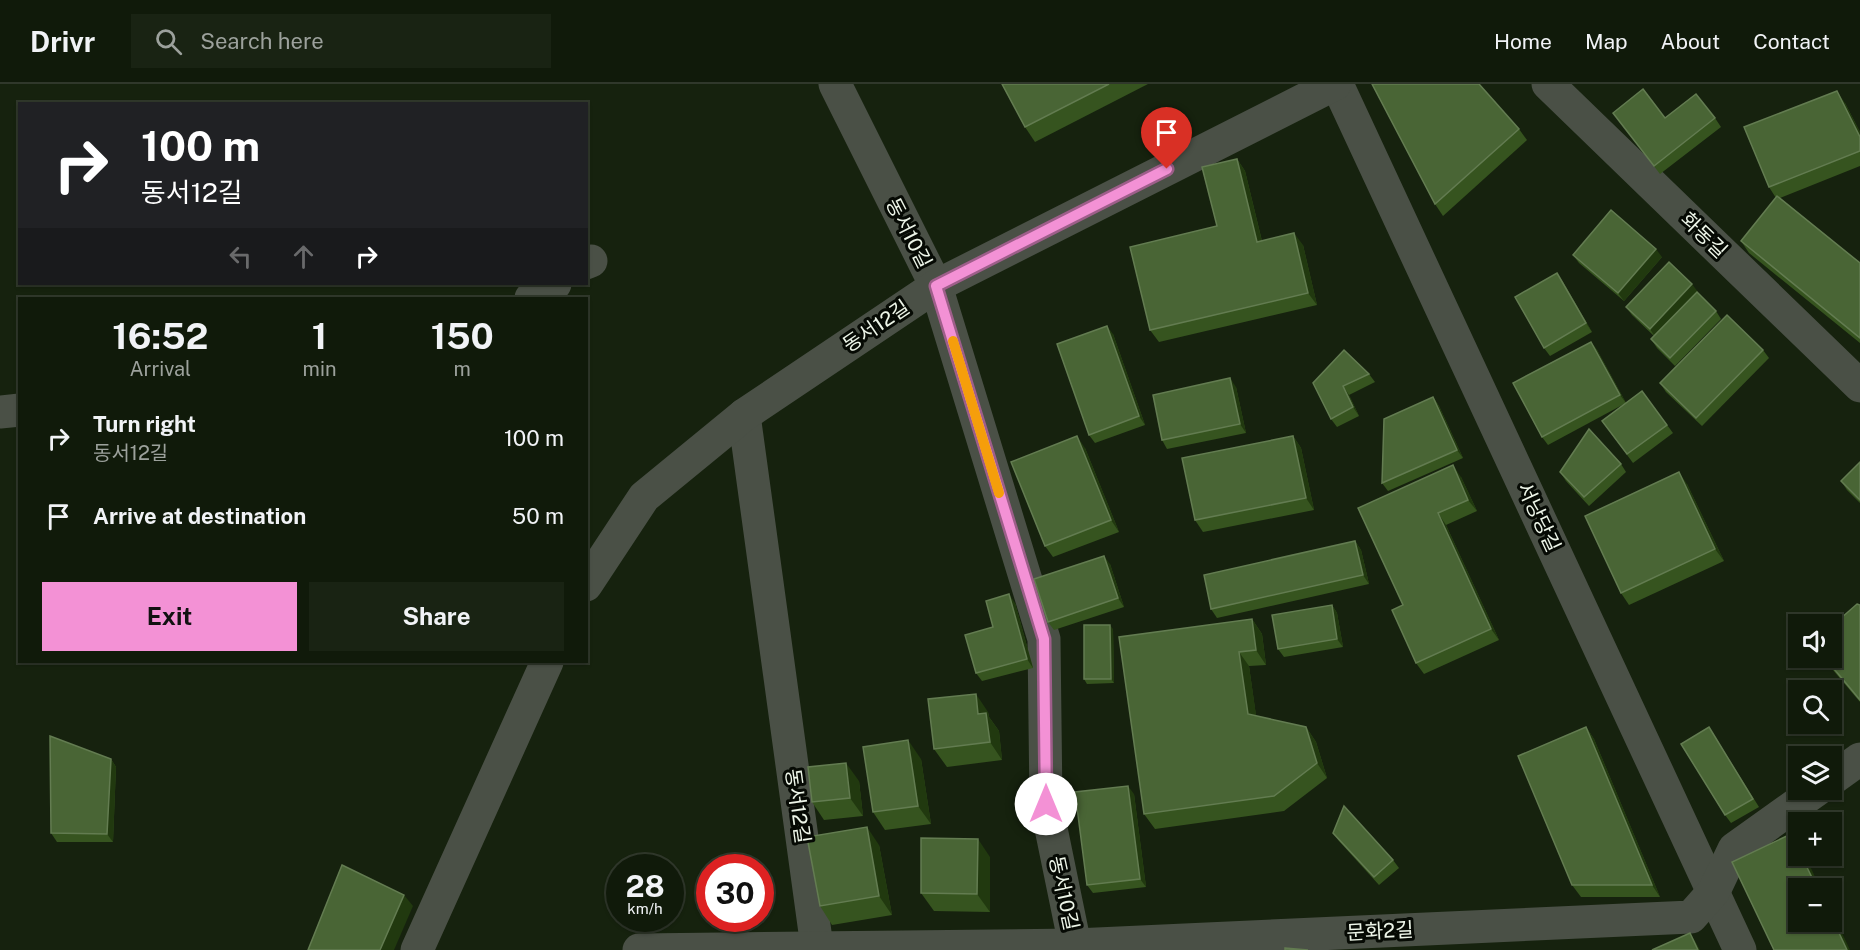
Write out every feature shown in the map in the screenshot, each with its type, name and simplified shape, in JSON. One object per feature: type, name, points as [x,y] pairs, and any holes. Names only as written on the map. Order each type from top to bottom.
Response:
[{"type":"street","name":"동서10길","points":[[835,84],[936,286],[1044,639],[1046,804],[1075,947]]},
{"type":"street","name":"동서12길","points":[[588,582],[644,497],[744,415],[936,286],[1336,84]]},
{"type":"street","name":"서낭당길","points":[[1336,84],[1740,950]]},
{"type":"street","name":"화동길","points":[[1548,84],[1860,386]]},
{"type":"street","points":[[533,297],[553,285]]},
{"type":"street","points":[[0,412],[18,410]]},
{"type":"street","name":"동서12길","points":[[744,415],[817,947]]},
{"type":"street","points":[[417,950],[547,663]]},
{"type":"street","points":[[1842,772],[1860,759]]},
{"type":"street","name":"문화2길","points":[[639,950],[1075,947],[1691,917],[1714,891],[1734,849],[1803,800]]},
{"type":"building","points":[[1002,84],[1109,84],[1025,127]]},
{"type":"building","points":[[1372,84],[1479,84],[1519,129],[1435,204]]},
{"type":"building","points":[[1643,89],[1665,118],[1696,94],[1715,118],[1654,166],[1613,113]]},
{"type":"building","points":[[1837,91],[1860,137],[1860,151],[1769,187],[1744,127]]},
{"type":"building","points":[[1237,159],[1257,242],[1294,233],[1308,293],[1150,330],[1130,247],[1217,226],[1202,167]]},
{"type":"building","points":[[1777,196],[1860,263],[1860,338],[1741,241]]},
{"type":"building","points":[[1611,210],[1656,249],[1618,293],[1573,255]]},
{"type":"building","points":[[1669,262],[1692,284],[1650,329],[1626,307]]},
{"type":"building","points":[[1557,273],[1586,323],[1544,348],[1515,297]]},
{"type":"building","points":[[1697,292],[1716,311],[1670,358],[1651,339]]},
{"type":"building","points":[[1727,315],[1763,350],[1696,418],[1660,383]]},
{"type":"building","points":[[1107,326],[1139,416],[1089,435],[1057,344]]},
{"type":"building","points":[[1591,342],[1620,395],[1542,437],[1513,383]]},
{"type":"building","points":[[1344,350],[1369,374],[1343,386],[1353,407],[1331,419],[1313,383]]},
{"type":"building","points":[[1230,378],[1240,424],[1162,440],[1153,395]]},
{"type":"building","points":[[1642,391],[1667,425],[1627,454],[1602,421]]},
{"type":"building","points":[[1433,397],[1457,450],[1382,483],[1384,419]]},
{"type":"building","points":[[1589,429],[1621,464],[1584,497],[1560,472]]},
{"type":"building","points":[[1077,436],[1111,520],[1045,546],[1011,462]]},
{"type":"building","points":[[1293,436],[1306,498],[1195,520],[1182,458]]},
{"type":"building","points":[[1860,462],[1860,500],[1841,481]]},
{"type":"building","points":[[1453,465],[1468,500],[1438,513],[1491,629],[1416,663],[1392,610],[1403,605],[1358,508]]},
{"type":"building","points":[[1679,472],[1715,549],[1621,593],[1585,516]]},
{"type":"building","points":[[1355,541],[1363,575],[1211,609],[1204,575]]},
{"type":"building","points":[[1104,556],[1118,598],[1048,622],[1034,579]]},
{"type":"building","points":[[1009,594],[1027,659],[976,673],[965,635],[993,627],[986,601]]},
{"type":"building","points":[[1857,604],[1860,605],[1860,700],[1833,668],[1842,668],[1842,617]]},
{"type":"building","points":[[1332,605],[1337,639],[1278,649],[1272,615]]},
{"type":"building","points":[[1252,619],[1256,650],[1239,652],[1248,714],[1306,727],[1317,763],[1274,796],[1144,814],[1119,637]]},
{"type":"building","points":[[1084,625],[1110,625],[1111,679],[1084,679]]},
{"type":"building","points":[[976,694],[978,714],[986,713],[990,742],[934,749],[928,699]]},
{"type":"building","points":[[1586,727],[1652,885],[1572,885],[1518,756]]},
{"type":"building","points":[[1709,727],[1753,799],[1725,815],[1681,744]]},
{"type":"building","points":[[50,736],[111,759],[107,834],[51,833]]},
{"type":"building","points":[[908,740],[918,806],[873,812],[863,747]]},
{"type":"building","points":[[846,763],[850,798],[812,802],[808,767]]},
{"type":"building","points":[[1128,786],[1140,879],[1087,885],[1075,792]]},
{"type":"building","points":[[1344,806],[1393,860],[1374,877],[1333,833]]},
{"type":"building","points":[[867,827],[879,896],[820,906],[807,837]]},
{"type":"building","points":[[1788,835],[1788,866],[1806,866],[1812,878],[1788,878],[1788,932],[1839,932],[1847,950],[1774,950],[1732,862]]},
{"type":"building","points":[[921,838],[978,839],[977,894],[921,893]]},
{"type":"building","points":[[342,865],[404,895],[380,950],[308,950]]},
{"type":"building","points":[[1690,933],[1698,950],[1652,950]]},
{"type":"building","points":[[1285,948],[1308,950],[1285,950]]},
{"type":"slow traffic","points":[[953,341],[999,493]]},
{"type":"route","points":[[1046,804],[1044,639],[936,286],[1167,169]]}]
